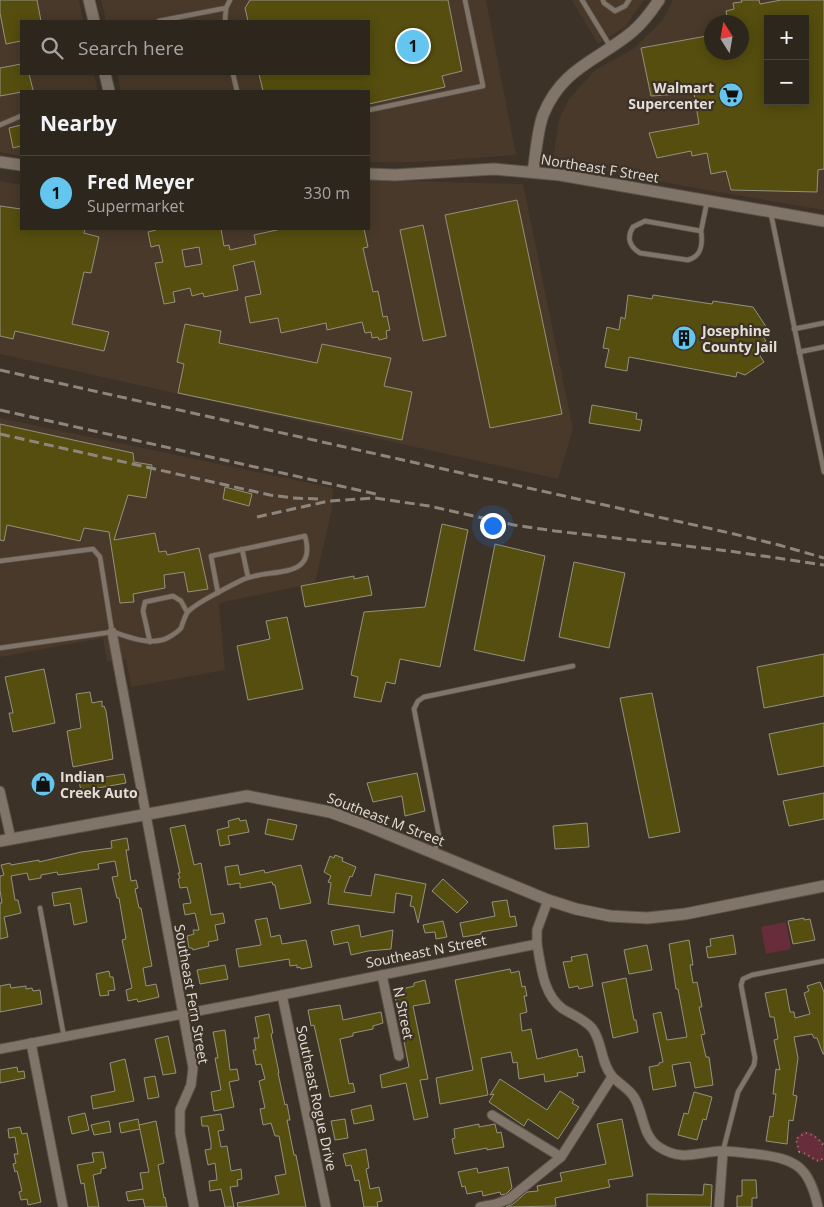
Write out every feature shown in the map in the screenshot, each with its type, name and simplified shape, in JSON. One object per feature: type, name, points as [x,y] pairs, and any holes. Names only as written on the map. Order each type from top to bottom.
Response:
[{"type":"street","points":[[90,0],[94,20]]},
{"type":"street","points":[[533,172],[542,118],[547,106],[566,79],[580,66],[610,48],[642,23],[660,0]]},
{"type":"street","points":[[105,75],[109,90]]},
{"type":"street","points":[[0,162],[20,165]]},
{"type":"street","name":"Northeast F Street","points":[[370,174],[394,175],[494,169],[533,172],[560,175],[824,221]]},
{"type":"street","name":"Southeast Fern Street","points":[[112,632],[193,1068],[191,1085],[180,1110],[180,1133],[194,1207]]},
{"type":"street","points":[[0,791],[5,840]]},
{"type":"street","name":"Southeast M Street","points":[[5,840],[248,796],[330,812],[548,900]]},
{"type":"street","points":[[818,1207],[810,1180],[803,1170],[782,1158],[723,1151],[684,1156],[676,1155],[657,1146],[646,1130],[639,1106],[632,1094],[612,1076],[604,1062],[597,1034],[580,1018],[554,1001],[549,992],[544,980],[537,944],[537,930],[548,900],[576,910],[610,916],[647,918],[685,914],[824,886]]},
{"type":"street","name":"Southeast N Street","points":[[0,1049],[537,944]]},
{"type":"street","name":"N Street","points":[[382,975],[399,1056]]},
{"type":"street","name":"Southeast Rogue Drive","points":[[282,995],[326,1207]]},
{"type":"street","points":[[31,1043],[63,1207]]},
{"type":"street","points":[[480,1207],[509,1200],[561,1156],[612,1076]]},
{"type":"street","points":[[492,1115],[561,1156]]},
{"type":"street","points":[[719,1207],[723,1151]]},
{"type":"lane","points":[[225,20],[226,8],[230,0]]},
{"type":"lane","points":[[370,110],[482,86],[465,0]]},
{"type":"lane","points":[[582,0],[610,48]]},
{"type":"lane","points":[[603,0],[604,3],[615,11],[625,6],[629,0]]},
{"type":"lane","points":[[164,20],[226,8]]},
{"type":"lane","points":[[233,75],[237,90]]},
{"type":"lane","points":[[0,125],[20,116]]},
{"type":"lane","points":[[701,231],[645,221],[633,227],[629,238],[634,249],[640,253],[688,260],[694,258],[699,254],[707,201]]},
{"type":"lane","points":[[770,212],[824,472]]},
{"type":"lane","points":[[794,329],[824,323]]},
{"type":"lane","points":[[799,352],[824,347]]},
{"type":"lane","points":[[0,648],[112,632],[146,642],[164,640],[180,629],[187,612],[218,593],[248,577],[295,569],[306,559],[309,548],[306,536],[211,556],[218,593]]},
{"type":"lane","points":[[0,562],[93,549],[100,557],[112,632]]},
{"type":"lane","points":[[242,549],[248,577]]},
{"type":"lane","points":[[150,642],[143,611],[146,602],[173,596],[180,601],[187,612]]},
{"type":"lane","points":[[435,853],[440,836],[414,709],[418,701],[424,697],[573,666]]},
{"type":"lane","points":[[40,908],[64,1037]]},
{"type":"lane","points":[[723,1151],[738,1092],[754,1065],[755,1058],[741,985],[743,979],[752,975],[824,961]]},
{"type":"path","points":[[824,1146],[808,1132],[801,1134],[796,1139],[799,1152],[808,1154],[816,1161],[820,1161],[824,1157]]},
{"type":"shaded area","points":[[0,0],[79,0],[83,20],[20,20],[20,75],[94,75],[98,90],[20,90],[20,156],[0,152]]},
{"type":"shaded area","points":[[101,0],[486,0],[516,155],[418,162],[370,162],[370,90],[121,90],[117,75],[370,75],[370,20],[106,20]]},
{"type":"shaded area","points":[[572,0],[644,0],[625,27],[598,44]]},
{"type":"shaded area","points":[[673,0],[824,0],[824,210],[557,162],[554,154],[559,119],[569,99],[595,70],[633,49],[663,20]]},
{"type":"shaded area","points":[[370,180],[523,184],[573,429],[558,479],[0,354],[0,181],[20,183],[20,230],[370,230]]},
{"type":"shaded area","points":[[0,418],[333,488],[332,509],[315,583],[219,603],[225,670],[131,687],[126,659],[107,662],[103,638],[0,657]]},
{"type":"shaded area","points":[[786,922],[791,949],[766,954],[761,927]]},
{"type":"shaded area","points":[[804,1131],[812,1133],[823,1142],[824,1159],[820,1162],[811,1159],[797,1150],[796,1138]]},
{"type":"building","points":[[0,0],[37,0],[41,20],[20,20],[20,41],[6,44],[0,13]]},
{"type":"building","points":[[250,0],[448,0],[462,71],[442,76],[445,87],[370,104],[370,90],[263,90],[259,75],[370,75],[370,20],[248,20],[245,8]]},
{"type":"building","name":"Walmart Supercenter","points":[[741,0],[759,0],[760,4],[781,0],[824,0],[824,169],[818,170],[817,192],[731,190],[726,171],[711,174],[707,153],[692,156],[691,151],[657,158],[649,133],[699,124],[694,93],[651,96],[641,48],[704,36],[704,60],[749,60],[749,15],[727,15],[726,11],[734,9],[733,3],[742,2]]},
{"type":"building","points":[[20,64],[20,75],[29,75],[33,90],[20,90],[20,92],[0,96],[0,68]]},
{"type":"building","points":[[20,125],[20,146],[13,148],[9,128]]},
{"type":"building","points":[[517,200],[562,414],[490,428],[445,215]]},
{"type":"building","points":[[0,206],[20,209],[20,230],[85,230],[84,233],[99,237],[91,273],[84,272],[72,324],[109,332],[104,351],[15,331],[13,339],[0,336]]},
{"type":"building","points":[[423,225],[446,336],[423,341],[400,230]]},
{"type":"building","points":[[156,230],[221,230],[224,246],[229,245],[230,250],[256,244],[254,235],[276,230],[364,230],[368,247],[363,248],[373,292],[378,291],[383,317],[387,316],[390,330],[386,331],[387,338],[379,340],[378,337],[372,338],[371,332],[365,333],[362,322],[327,330],[326,323],[281,333],[278,318],[250,323],[245,297],[261,294],[254,261],[233,266],[238,290],[204,297],[203,293],[192,296],[190,288],[173,292],[175,302],[164,304],[155,263],[163,262],[159,245],[151,247],[148,232]],"holes":[[[199,247],[202,264],[185,267],[182,250]]]},
{"type":"building","name":"Josephine County Jail","points":[[628,295],[652,299],[653,295],[712,304],[713,301],[753,307],[769,331],[762,335],[766,341],[759,345],[764,351],[759,354],[764,362],[745,375],[737,372],[736,377],[629,357],[627,371],[605,367],[609,349],[603,348],[607,327],[619,330],[621,317],[625,319]]},
{"type":"building","points":[[185,324],[221,331],[219,343],[317,363],[322,344],[391,358],[384,386],[412,392],[402,440],[178,393],[184,364],[177,362]]},
{"type":"building","points":[[592,405],[637,413],[636,419],[642,420],[640,431],[589,423]]},
{"type":"building","points":[[0,424],[133,453],[134,462],[152,465],[146,498],[128,495],[114,540],[155,533],[159,552],[166,551],[167,555],[199,548],[208,589],[188,592],[184,572],[164,575],[165,588],[133,594],[134,602],[120,603],[109,532],[84,528],[80,541],[7,525],[4,541],[0,540]]},
{"type":"building","points":[[225,487],[252,494],[249,506],[223,499]]},
{"type":"building","points":[[442,524],[468,530],[440,667],[400,659],[395,684],[386,682],[381,702],[354,697],[358,677],[351,675],[364,612],[425,607]]},
{"type":"building","points":[[495,544],[545,556],[524,661],[474,650]]},
{"type":"building","points":[[574,562],[625,573],[609,648],[559,637]]},
{"type":"building","points":[[354,576],[354,579],[368,576],[372,595],[305,607],[301,586]]},
{"type":"building","points":[[287,617],[303,689],[248,700],[237,646],[270,639],[266,621]]},
{"type":"building","points":[[824,654],[824,696],[764,708],[757,667]]},
{"type":"building","points":[[44,669],[55,723],[13,732],[9,713],[13,713],[5,677]]},
{"type":"building","points":[[90,692],[92,703],[102,701],[102,707],[104,706],[106,711],[113,759],[73,767],[67,731],[81,728],[76,694]]},
{"type":"building","points":[[652,693],[680,832],[649,838],[620,698]]},
{"type":"building","points":[[824,723],[824,766],[778,775],[769,734]]},
{"type":"building","points":[[417,773],[425,811],[405,816],[402,796],[373,802],[367,783]]},
{"type":"building","points":[[124,774],[126,783],[81,791],[79,781]]},
{"type":"building","points":[[824,793],[824,819],[789,826],[783,801]]},
{"type":"building","points":[[239,818],[240,821],[246,820],[249,832],[228,836],[230,844],[220,846],[217,830],[229,827],[228,821]]},
{"type":"building","points":[[268,819],[297,825],[293,840],[265,834]]},
{"type":"building","points":[[587,823],[589,847],[555,849],[553,826]]},
{"type":"building","points":[[185,825],[194,865],[201,863],[211,915],[223,913],[225,923],[215,925],[218,940],[208,942],[209,946],[193,950],[189,948],[187,936],[194,934],[193,930],[199,930],[195,913],[185,915],[183,904],[191,903],[187,887],[180,888],[178,873],[180,873],[170,828]]},
{"type":"building","points":[[127,838],[129,850],[126,850],[131,881],[136,880],[138,888],[135,889],[139,908],[141,908],[152,966],[143,968],[146,986],[156,984],[159,997],[138,1002],[137,999],[128,1001],[126,990],[132,988],[122,940],[126,939],[119,898],[117,898],[112,877],[118,876],[115,861],[98,864],[99,869],[58,875],[57,872],[41,875],[41,878],[29,880],[27,873],[11,876],[15,900],[18,900],[21,913],[4,917],[8,937],[0,939],[0,903],[2,903],[0,876],[4,875],[1,865],[39,860],[39,862],[81,852],[112,848],[111,841]]},
{"type":"building","points":[[335,855],[343,858],[342,861],[356,867],[352,877],[350,876],[344,892],[371,896],[375,874],[426,884],[418,923],[414,907],[410,906],[412,896],[396,893],[394,913],[328,904],[331,883],[328,882],[331,876],[324,872],[330,856],[334,858]]},
{"type":"building","points":[[238,865],[240,875],[264,870],[265,873],[301,865],[311,903],[280,909],[275,885],[272,882],[240,888],[240,883],[228,885],[225,867]]},
{"type":"building","points":[[443,879],[468,902],[457,913],[432,891]]},
{"type":"building","points":[[81,888],[87,922],[74,925],[70,903],[54,906],[52,893]]},
{"type":"building","points":[[507,900],[510,917],[515,916],[517,926],[463,937],[460,923],[495,916],[492,902]]},
{"type":"building","points":[[267,918],[271,937],[280,935],[282,944],[306,940],[312,967],[301,969],[300,967],[297,968],[297,965],[290,966],[289,959],[239,967],[236,949],[261,945],[255,920]]},
{"type":"building","points":[[804,918],[804,920],[810,919],[815,940],[793,944],[788,921]]},
{"type":"building","points":[[443,921],[447,937],[436,939],[435,932],[425,933],[423,925]]},
{"type":"building","points":[[359,925],[361,937],[393,930],[391,949],[351,955],[348,942],[334,945],[331,931]]},
{"type":"building","points":[[733,935],[736,954],[708,958],[706,947],[711,946],[710,939]]},
{"type":"building","points":[[689,940],[693,965],[690,965],[693,983],[697,982],[702,1007],[699,1007],[705,1034],[701,1035],[706,1057],[709,1057],[713,1085],[695,1088],[690,1062],[672,1065],[676,1086],[653,1090],[649,1067],[663,1062],[653,1014],[661,1012],[667,1040],[687,1037],[678,989],[676,989],[669,944]]},
{"type":"building","points":[[647,945],[652,970],[629,974],[624,950]]},
{"type":"building","points":[[587,954],[593,986],[579,989],[578,986],[569,988],[563,962],[572,961],[571,957]]},
{"type":"building","points":[[225,965],[228,979],[200,984],[197,970]]},
{"type":"building","points":[[510,969],[511,973],[519,971],[522,987],[525,986],[527,996],[524,996],[527,1012],[520,1014],[522,1031],[531,1029],[537,1059],[577,1049],[579,1057],[582,1056],[585,1072],[577,1073],[578,1076],[545,1082],[544,1074],[519,1079],[517,1062],[513,1063],[511,1052],[481,1058],[488,1095],[440,1104],[436,1078],[473,1070],[455,980]]},
{"type":"building","points":[[109,971],[110,977],[113,977],[115,990],[108,991],[109,995],[100,996],[96,974]]},
{"type":"building","points":[[626,978],[638,1032],[613,1038],[602,983]]},
{"type":"building","points":[[425,980],[430,1003],[413,1006],[428,1079],[420,1080],[428,1117],[414,1120],[406,1083],[382,1088],[380,1075],[409,1067],[394,991],[414,986],[414,983]]},
{"type":"building","points":[[820,982],[824,992],[824,1054],[817,1038],[814,1038],[812,1034],[794,1037],[798,1058],[793,1095],[797,1096],[793,1121],[789,1120],[787,1144],[766,1141],[770,1116],[773,1117],[776,1094],[773,1094],[776,1069],[780,1070],[774,1040],[778,1039],[774,1017],[770,1017],[765,993],[786,989],[790,1012],[794,1012],[795,1018],[810,1014],[804,993],[809,991],[807,986]]},
{"type":"building","points":[[10,984],[11,988],[26,986],[26,989],[32,988],[33,991],[40,990],[42,1004],[0,1012],[0,986]]},
{"type":"building","points":[[340,1005],[343,1020],[381,1012],[383,1023],[373,1026],[373,1029],[353,1033],[353,1036],[340,1039],[349,1084],[353,1083],[355,1092],[330,1097],[314,1025],[311,1026],[308,1010]]},
{"type":"building","points":[[269,1014],[278,1073],[290,1120],[287,1120],[306,1207],[238,1207],[237,1203],[279,1194],[275,1176],[286,1174],[279,1136],[275,1136],[271,1123],[263,1125],[260,1109],[265,1108],[259,1081],[265,1079],[261,1064],[256,1065],[253,1050],[256,1050],[254,1038],[259,1038],[255,1017]]},
{"type":"building","points":[[225,1030],[230,1070],[237,1069],[239,1080],[229,1082],[234,1107],[214,1111],[211,1092],[221,1090],[215,1058],[218,1058],[213,1032]]},
{"type":"building","points":[[168,1036],[176,1073],[163,1075],[155,1039]]},
{"type":"building","points":[[125,1059],[134,1101],[93,1109],[91,1096],[115,1091],[110,1063]]},
{"type":"building","points":[[17,1067],[18,1072],[24,1071],[25,1078],[0,1083],[0,1070]]},
{"type":"building","points":[[155,1076],[159,1097],[148,1099],[144,1078]]},
{"type":"building","points":[[500,1079],[547,1110],[560,1091],[574,1100],[572,1103],[579,1107],[558,1139],[528,1119],[524,1126],[489,1102],[494,1094],[490,1095]]},
{"type":"building","points":[[694,1092],[712,1097],[706,1120],[703,1119],[697,1140],[678,1135],[684,1113],[688,1114]]},
{"type":"building","points":[[371,1105],[374,1120],[354,1124],[351,1110]]},
{"type":"building","points":[[85,1113],[89,1130],[72,1134],[68,1117]]},
{"type":"building","points":[[221,1114],[224,1130],[218,1131],[221,1147],[227,1146],[231,1171],[241,1169],[242,1179],[237,1180],[238,1186],[230,1187],[234,1207],[225,1207],[221,1189],[210,1191],[209,1181],[217,1180],[215,1163],[208,1165],[205,1150],[211,1149],[211,1143],[208,1126],[202,1126],[201,1117]]},
{"type":"building","points":[[138,1119],[140,1129],[121,1133],[119,1123]]},
{"type":"building","points":[[345,1119],[348,1138],[335,1140],[331,1121]]},
{"type":"building","points":[[622,1119],[633,1176],[608,1180],[610,1187],[555,1198],[556,1206],[506,1207],[513,1204],[527,1192],[538,1191],[537,1186],[562,1181],[560,1173],[606,1164],[597,1124]]},
{"type":"building","points":[[109,1121],[111,1132],[94,1135],[91,1125]]},
{"type":"building","points":[[156,1121],[164,1163],[158,1165],[167,1207],[145,1207],[143,1199],[128,1201],[126,1192],[143,1189],[140,1173],[149,1172],[139,1125]]},
{"type":"building","points":[[479,1124],[479,1127],[495,1124],[497,1133],[501,1132],[504,1147],[455,1154],[452,1139],[455,1138],[454,1129]]},
{"type":"building","points":[[20,1127],[22,1134],[27,1133],[41,1202],[28,1205],[27,1199],[21,1200],[19,1192],[22,1191],[17,1171],[15,1172],[13,1164],[16,1163],[14,1154],[18,1154],[15,1137],[9,1138],[8,1129]]},
{"type":"building","points":[[366,1149],[369,1168],[366,1169],[370,1189],[379,1187],[382,1201],[377,1202],[378,1207],[364,1207],[359,1180],[355,1181],[351,1165],[346,1166],[343,1154]]},
{"type":"building","points":[[103,1152],[106,1168],[101,1169],[101,1173],[93,1175],[99,1207],[88,1207],[84,1183],[81,1184],[77,1165],[94,1162],[92,1153]]},
{"type":"building","points":[[508,1167],[512,1188],[506,1194],[501,1195],[500,1192],[483,1196],[482,1191],[467,1194],[465,1186],[462,1187],[458,1172],[477,1168],[478,1173]]},
{"type":"building","points":[[742,1180],[756,1180],[757,1198],[752,1198],[752,1207],[737,1207],[737,1196],[742,1196]]},
{"type":"building","points":[[704,1184],[712,1185],[711,1207],[647,1207],[647,1194],[703,1195]]},
{"type":"railway","points":[[0,370],[730,533],[824,558]]},
{"type":"railway","points":[[0,410],[376,494]]},
{"type":"railway","points":[[0,434],[270,495],[319,499]]},
{"type":"railway","points":[[257,517],[329,501],[375,498],[429,506],[514,525],[729,551],[824,565]]},
{"type":"place","name":"Fred Meyer","points":[[413,46]]},
{"type":"place","name":"Walmart Supercenter","points":[[731,95]]},
{"type":"place","name":"Josephine County Jail","points":[[684,338]]},
{"type":"place","name":"Indian Creek Auto","points":[[43,784]]}]
